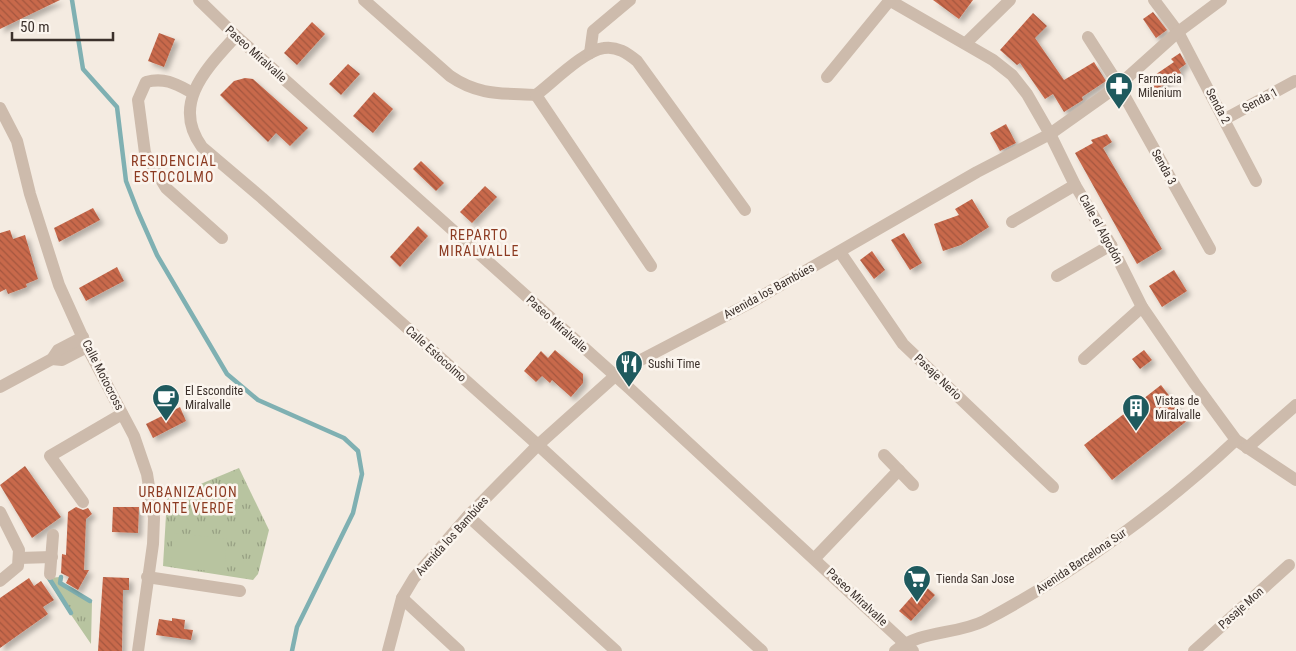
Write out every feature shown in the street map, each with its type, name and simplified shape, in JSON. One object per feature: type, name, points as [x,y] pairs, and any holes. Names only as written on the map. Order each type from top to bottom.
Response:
[{"type":"street","name":"Paseo Miralvalle","points":[[199,0],[236,36],[815,558],[909,647]]},
{"type":"street","points":[[364,0],[450,76],[466,87],[480,92],[536,95],[590,53],[604,48],[616,49],[627,53],[636,61],[745,210]]},
{"type":"street","points":[[590,53],[593,32],[630,0]]},
{"type":"street","points":[[966,43],[1010,0]]},
{"type":"street","name":"Senda 2","points":[[1154,0],[1178,32],[1256,181]]},
{"type":"street","name":"Avenida los Bambúes","points":[[388,651],[402,598],[414,578],[468,516],[538,445],[615,376],[635,363],[748,304],[977,172],[1050,134],[1119,85],[1178,32],[1222,0]]},
{"type":"street","points":[[827,77],[895,1]]},
{"type":"street","name":"Calle el Algodón","points":[[895,1],[994,60],[1012,75],[1027,94],[1050,134],[1076,184],[1111,244],[1142,307],[1236,440],[1296,480]]},
{"type":"street","name":"Calle Estocolmo","points":[[236,36],[204,72],[193,93],[190,107],[191,123],[196,139],[207,152],[262,198],[538,445],[762,651]]},
{"type":"street","name":"Senda 3","points":[[1088,37],[1119,85],[1210,249]]},
{"type":"street","points":[[193,93],[171,81],[158,79],[146,82],[138,100],[145,153],[166,188],[222,238]]},
{"type":"street","name":"Senda 1","points":[[1225,119],[1295,81]]},
{"type":"street","points":[[536,95],[651,266]]},
{"type":"street","name":"Calle Motocross","points":[[0,108],[17,141],[52,264],[85,342],[142,454],[152,501],[153,544],[138,651]]},
{"type":"street","points":[[1012,222],[1076,184]]},
{"type":"street","points":[[1057,276],[1111,244]]},
{"type":"street","name":"Pasaje Nerio","points":[[840,252],[903,344],[1053,487]]},
{"type":"street","points":[[1084,358],[1142,307]]},
{"type":"street","points":[[0,387],[52,359],[58,350],[85,342]]},
{"type":"street","points":[[1247,448],[1296,405]]},
{"type":"street","points":[[83,502],[50,456],[122,414]]},
{"type":"street","name":"Avenida Barcelona Sur","points":[[909,647],[981,622],[1046,586],[1137,522],[1236,440]]},
{"type":"street","points":[[884,454],[913,485]]},
{"type":"street","points":[[815,558],[899,470]]},
{"type":"street","points":[[0,512],[16,542],[19,558],[18,566],[0,582]]},
{"type":"street","points":[[468,516],[616,651]]},
{"type":"street","points":[[50,574],[53,535]]},
{"type":"street","points":[[19,558],[52,557]]},
{"type":"street","name":"Pasaje Mon","points":[[1194,651],[1288,565]]},
{"type":"street","points":[[147,577],[240,591]]},
{"type":"street","points":[[402,598],[459,651]]},
{"type":"street","points":[[895,651],[909,647]]},
{"type":"green space","points":[[239,468],[269,530],[258,574],[253,580],[163,566],[167,498]]},
{"type":"green space","points":[[174,533],[227,539],[224,573],[170,566]]},
{"type":"green space","points":[[61,577],[61,583],[92,601],[91,644],[46,578]]},
{"type":"building","points":[[0,0],[60,0],[0,29]]},
{"type":"building","points":[[933,0],[973,0],[959,19]]},
{"type":"building","points":[[1153,12],[1167,30],[1156,38],[1143,19]]},
{"type":"building","points":[[1033,13],[1047,26],[1035,38],[1064,80],[1094,62],[1106,81],[1082,97],[1083,100],[1064,112],[1053,94],[1045,99],[1020,63],[1017,65],[1000,50]]},
{"type":"building","points":[[312,22],[325,34],[297,65],[284,53]]},
{"type":"building","points":[[159,33],[175,39],[164,67],[148,61]]},
{"type":"building","points":[[1180,53],[1186,64],[1179,69],[1177,66],[1181,73],[1153,92],[1146,81],[1174,62],[1171,59]]},
{"type":"building","points":[[348,64],[360,74],[341,95],[329,84]]},
{"type":"building","points":[[245,78],[253,79],[308,128],[290,146],[276,133],[268,142],[220,95],[234,81]]},
{"type":"building","points":[[374,92],[393,109],[373,133],[353,116]]},
{"type":"building","points":[[1006,124],[1016,143],[1000,151],[990,133]]},
{"type":"building","points":[[1107,134],[1112,142],[1103,148],[1162,249],[1137,264],[1075,153],[1093,143],[1091,140]]},
{"type":"building","points":[[421,161],[444,183],[436,191],[413,169]]},
{"type":"building","points":[[485,186],[497,197],[472,223],[460,212]]},
{"type":"building","points":[[972,199],[989,227],[961,245],[943,251],[934,224],[959,215],[955,209]]},
{"type":"building","points":[[93,208],[100,220],[59,242],[54,228]]},
{"type":"building","points":[[418,226],[428,236],[400,267],[390,257]]},
{"type":"building","points":[[10,230],[13,239],[25,235],[38,279],[26,284],[27,287],[8,294],[6,289],[0,292],[0,233]]},
{"type":"building","points":[[904,233],[922,263],[910,270],[891,240]]},
{"type":"building","points":[[872,251],[885,270],[874,279],[860,260]]},
{"type":"building","points":[[117,267],[124,281],[86,301],[79,288]]},
{"type":"building","points":[[1174,270],[1187,291],[1162,307],[1149,286]]},
{"type":"building","points":[[555,350],[583,374],[583,383],[571,397],[552,380],[550,383],[542,376],[536,382],[524,371],[541,351],[548,358]]},
{"type":"building","points":[[1144,350],[1152,360],[1140,369],[1132,359]]},
{"type":"building","name":"Vistas de Miralvalle","points":[[1161,385],[1188,420],[1112,480],[1084,445]]},
{"type":"building","name":"El Escondite Miralvalle","points":[[180,407],[186,421],[153,438],[146,424]]},
{"type":"building","points":[[25,466],[61,517],[32,538],[0,485]]},
{"type":"building","points":[[76,507],[83,510],[88,508],[92,514],[86,519],[84,570],[89,570],[78,590],[66,583],[69,577],[61,573],[62,554],[66,555],[68,512]]},
{"type":"building","points":[[113,507],[139,507],[138,533],[112,532]]},
{"type":"building","points":[[103,577],[129,578],[129,590],[123,590],[122,651],[98,651]]},
{"type":"building","points":[[29,578],[34,586],[41,581],[54,600],[43,607],[48,614],[0,648],[0,598]]},
{"type":"building","name":"Tienda San Jose","points":[[923,584],[935,595],[911,621],[899,611]]},
{"type":"building","points":[[172,618],[185,620],[184,629],[193,630],[191,640],[156,635],[159,619],[172,621]]},
{"type":"waterway","points":[[72,0],[83,69],[117,107],[126,181],[138,212],[157,255],[227,374],[258,400],[344,438],[358,451],[362,474],[353,513],[297,627],[292,651]]},
{"type":"waterway","points":[[61,577],[60,583],[90,601]]},
{"type":"waterway","points":[[49,578],[71,613]]},
{"type":"place","name":"Farmacia Milenium","points":[[1119,110]]},
{"type":"place","name":"Sushi Time","points":[[629,388]]},
{"type":"place","name":"El Escondite Miralvalle","points":[[166,422]]},
{"type":"place","name":"Vistas de Miralvalle","points":[[1136,432]]},
{"type":"place","name":"Tienda San Jose","points":[[917,603]]},
{"type":"district","name":"RESIDENCIAL ESTOCOLMO","points":[[174,170]]},
{"type":"district","name":"REPARTO MIRALVALLE","points":[[479,244]]},
{"type":"district","name":"URBANIZACION MONTE VERDE","points":[[188,500]]}]
